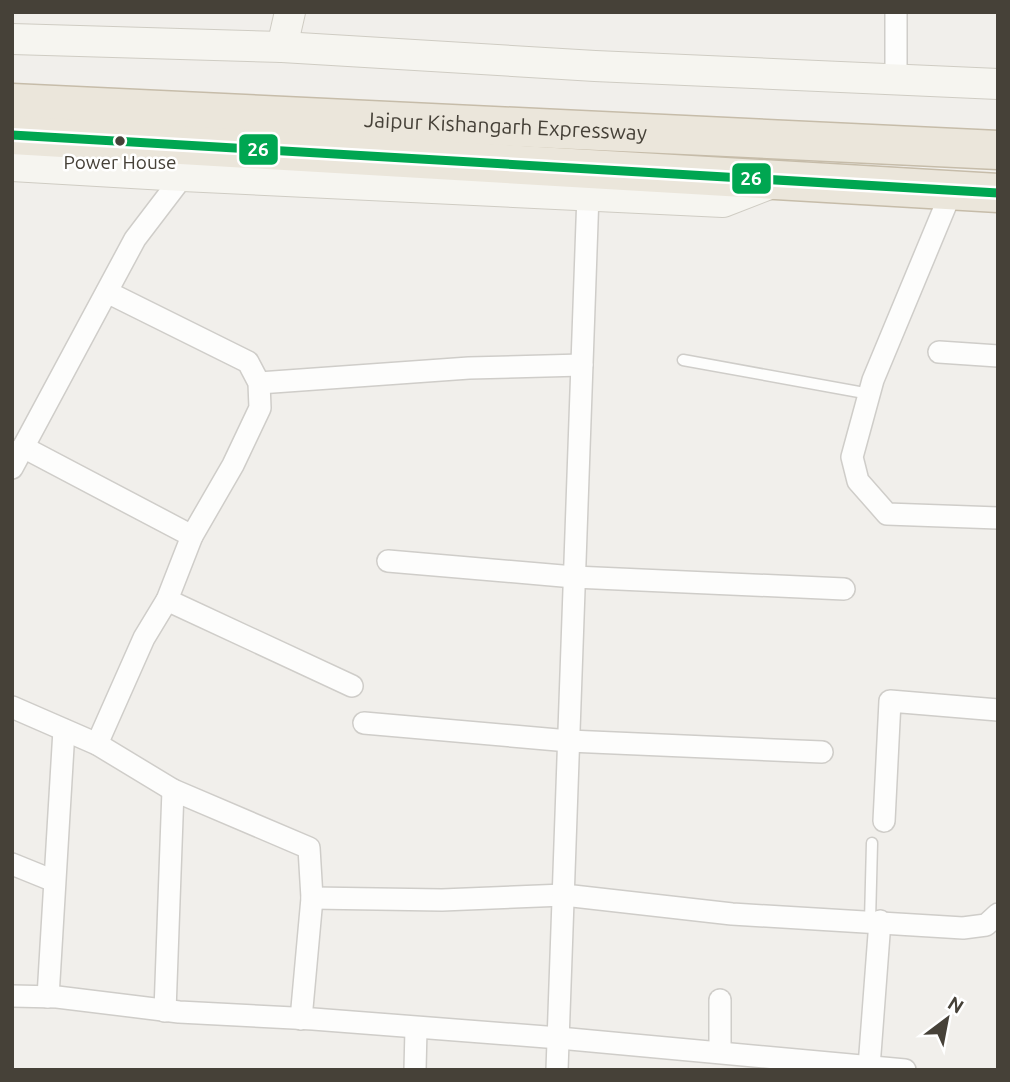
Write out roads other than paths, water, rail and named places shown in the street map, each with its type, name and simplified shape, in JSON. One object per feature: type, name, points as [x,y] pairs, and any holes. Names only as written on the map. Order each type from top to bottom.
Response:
[{"type":"highway","name":"Jaipur Kishangarh Expressway","points":[[12,103],[998,150]]},
{"type":"highway","name":"Jaipur Kishangarh Expressway","points":[[12,135],[998,192]]},
{"type":"street","points":[[282,47],[290,12]]},
{"type":"street","points":[[895,80],[896,12]]},
{"type":"street","points":[[12,39],[282,47],[595,66],[998,84]]},
{"type":"street","points":[[12,166],[723,202],[779,180]]},
{"type":"street","points":[[12,468],[135,239],[183,176]]},
{"type":"street","points":[[952,190],[873,380],[852,457],[858,481],[887,514],[998,518]]},
{"type":"street","points":[[557,1070],[588,194]]},
{"type":"street","points":[[97,744],[144,638],[167,600],[192,537],[233,465],[260,408],[259,383],[248,362],[107,292]]},
{"type":"street","points":[[939,352],[998,356]]},
{"type":"street","points":[[259,383],[469,368],[582,365]]},
{"type":"street","points":[[23,447],[192,537]]},
{"type":"street","points":[[388,561],[575,577],[844,589]]},
{"type":"street","points":[[167,600],[352,685]]},
{"type":"street","points":[[884,821],[890,701],[998,710]]},
{"type":"street","points":[[12,707],[97,744],[173,790],[309,848],[312,898],[301,1019]]},
{"type":"street","points":[[364,723],[569,741],[822,752]]},
{"type":"street","points":[[48,997],[64,730]]},
{"type":"street","points":[[165,1011],[173,790]]},
{"type":"street","points":[[12,864],[54,881]]},
{"type":"street","points":[[312,898],[442,900],[564,895],[732,914],[963,928],[986,925],[998,915]]},
{"type":"street","points":[[869,1067],[875,921]]},
{"type":"street","points":[[12,996],[48,997],[165,1011],[559,1038],[905,1070]]},
{"type":"street","points":[[720,1000],[720,1052]]},
{"type":"street","points":[[415,1070],[416,1029]]},
{"type":"lane","points":[[683,360],[870,394]]},
{"type":"lane","points":[[872,844],[875,921]]},
{"type":"place","name":"Power House","points":[[120,141]]}]
